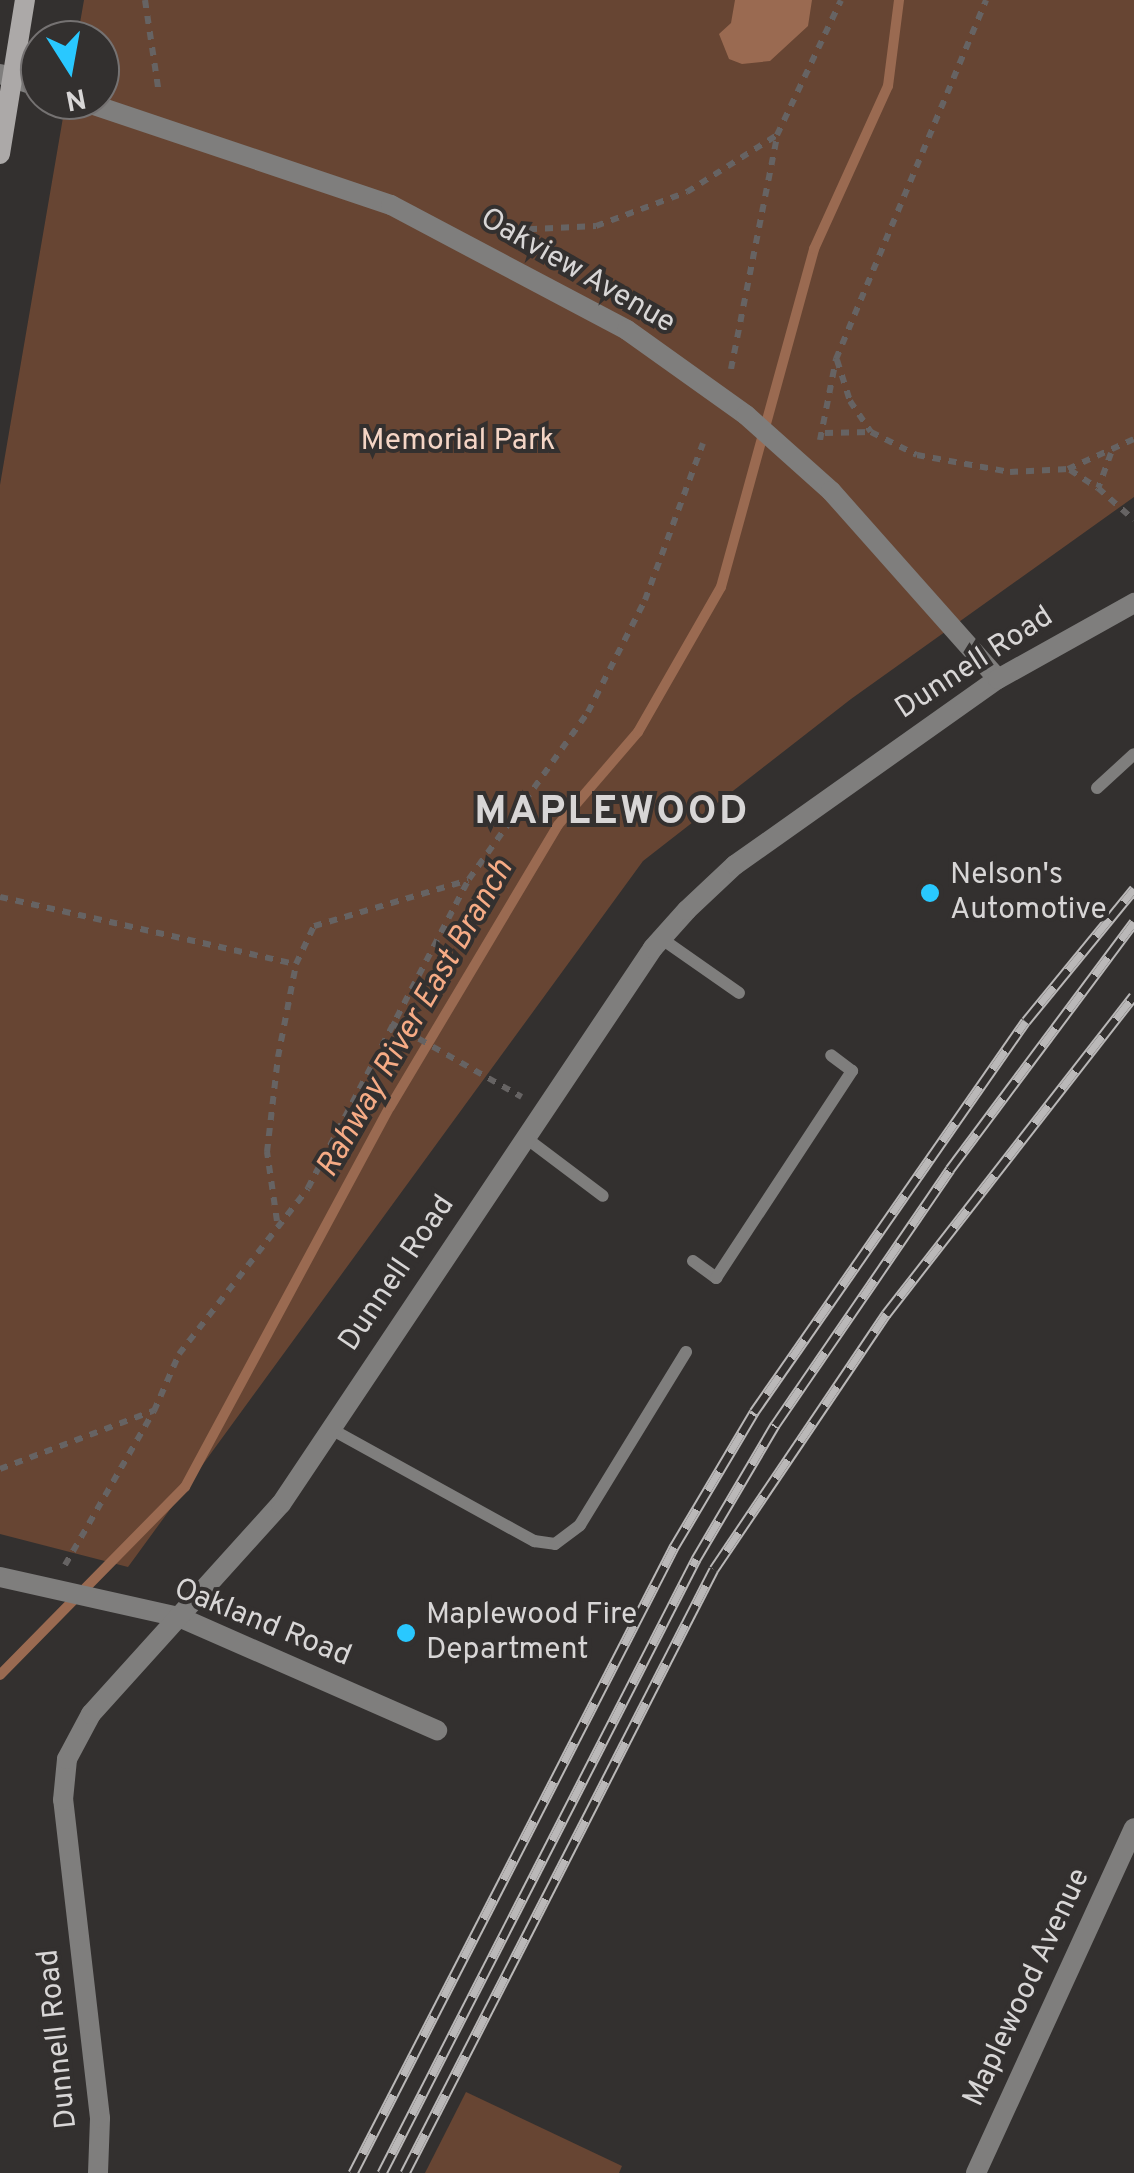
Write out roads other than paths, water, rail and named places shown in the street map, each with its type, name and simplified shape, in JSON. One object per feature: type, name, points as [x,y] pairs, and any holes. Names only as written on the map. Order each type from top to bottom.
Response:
[{"type":"main road","points":[[0,154],[7,76],[25,0]]},
{"type":"street","name":"Oakview Avenue","points":[[120,114],[391,206],[628,330],[746,415],[790,454],[883,544],[998,679]]},
{"type":"street","name":"Dunnell Road","points":[[98,2173],[100,2118],[64,1800],[67,1759],[91,1714],[281,1504],[662,938],[735,865],[998,679],[1134,603]]},
{"type":"street","name":"Oakland Road","points":[[0,1577],[179,1617],[436,1730]]},
{"type":"street","name":"Maplewood Avenue","points":[[976,2173],[1134,1828]]},
{"type":"lane","points":[[1097,788],[1134,754]]},
{"type":"lane","points":[[662,938],[739,993]]},
{"type":"lane","points":[[693,1261],[716,1278],[852,1070],[831,1055]]},
{"type":"lane","points":[[526,1138],[603,1196]]},
{"type":"lane","points":[[331,1429],[534,1541],[555,1544],[580,1525],[686,1352]]},
{"type":"waterway","name":"Rahway River East Branch","points":[[0,1675],[185,1487],[390,1107],[558,825],[638,732],[721,587],[814,249],[888,86],[899,0]]},
{"type":"railway","points":[[353,2173],[674,1547],[754,1412],[1026,1021],[1134,889]]},
{"type":"railway","points":[[382,2173],[696,1559],[775,1425],[950,1169],[1134,922]]},
{"type":"railway","points":[[405,2173],[714,1569],[886,1314],[1134,996]]},
{"type":"place","name":"Nelson's Automotive","points":[[930,893]]},
{"type":"place","name":"Maplewood Fire Department","points":[[406,1633]]},
{"type":"district","name":"MAPLEWOOD","points":[[612,813]]},
{"type":"park label","name":"Memorial Park","points":[[458,442]]}]
